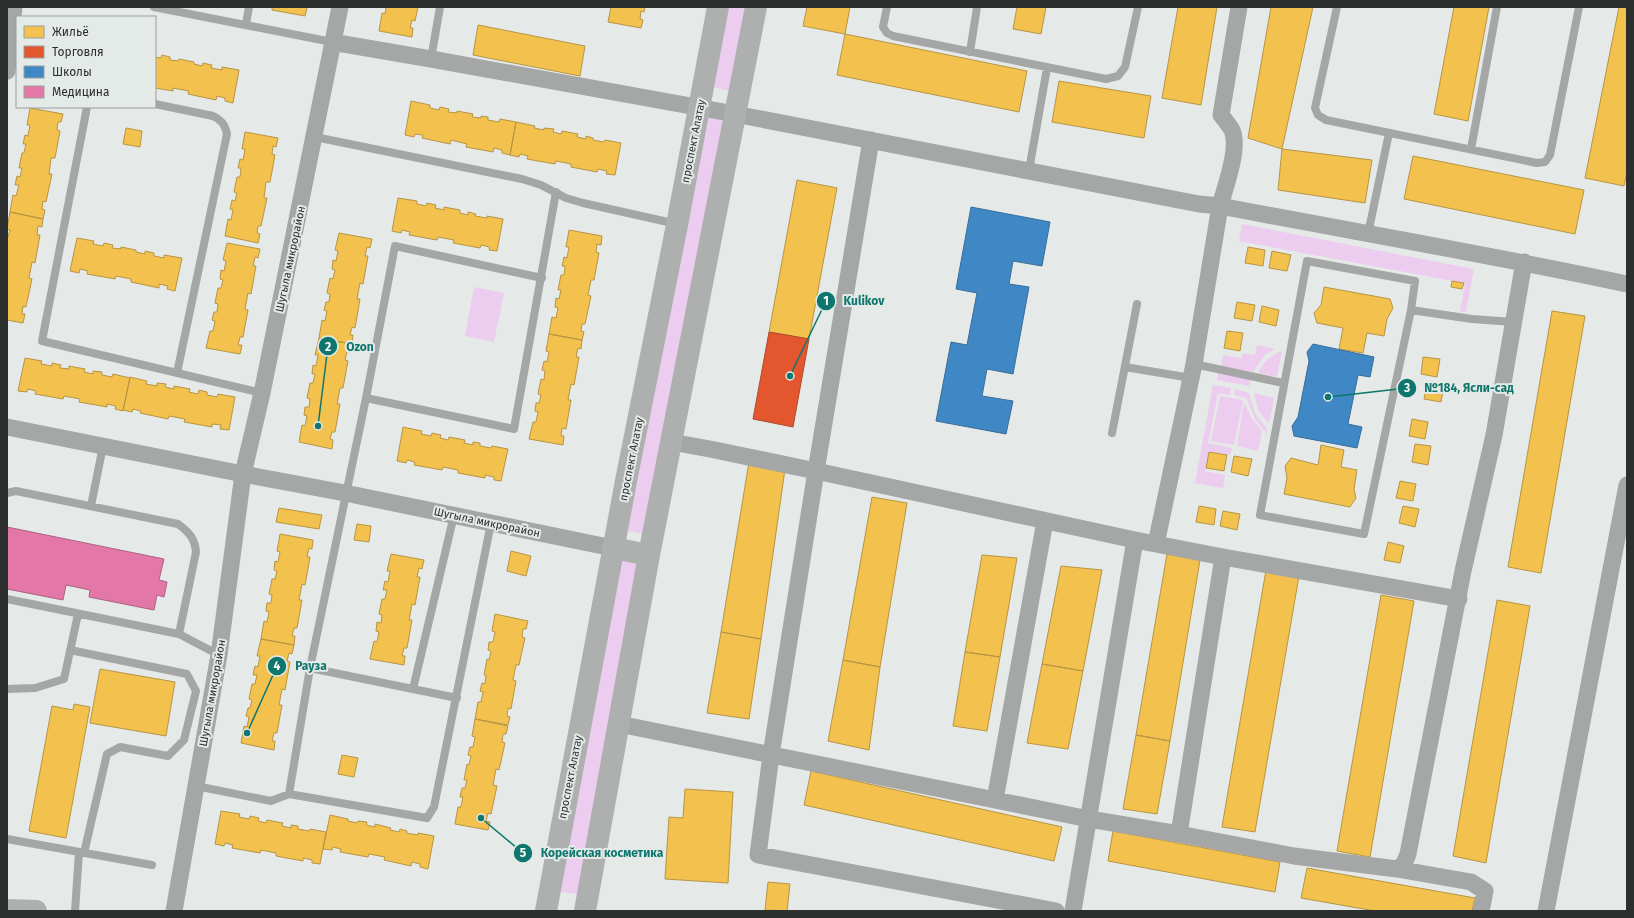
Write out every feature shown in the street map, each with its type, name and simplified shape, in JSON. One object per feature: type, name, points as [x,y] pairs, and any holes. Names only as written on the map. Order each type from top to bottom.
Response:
[{"type":"main road","name":"проспект Алатау","points":[[546,911],[613,548],[677,225],[718,7]]},
{"type":"main road","points":[[585,911],[649,555],[756,7]]},
{"type":"main road","points":[[613,548],[649,555]]},
{"type":"main road","points":[[7,910],[36,911]]},
{"type":"street","points":[[9,74],[14,7]]},
{"type":"street","name":"Шугыла микрорайон","points":[[174,911],[220,655],[243,474],[262,393],[315,137],[332,42],[340,7]]},
{"type":"street","points":[[1156,544],[1193,371],[1220,206],[1233,158],[1234,142],[1232,131],[1221,115],[1239,7]]},
{"type":"street","points":[[332,42],[431,58],[699,107],[1199,204],[1220,206],[1524,262],[1627,284]]},
{"type":"street","points":[[871,140],[771,755],[758,855],[1056,911]]},
{"type":"street","points":[[1397,869],[1404,864],[1408,854],[1459,599],[1463,571],[1494,435],[1524,262]]},
{"type":"street","points":[[7,427],[243,474]]},
{"type":"street","points":[[671,442],[816,471],[1045,522],[1223,557],[1459,599]]},
{"type":"street","name":"Шугыла микрорайон","points":[[243,474],[345,493],[613,548]]},
{"type":"street","points":[[1546,911],[1627,486]]},
{"type":"street","points":[[996,800],[1045,522]]},
{"type":"street","points":[[1073,911],[1136,540]]},
{"type":"street","points":[[1179,834],[1223,557]]},
{"type":"street","points":[[619,724],[1089,819],[1179,834],[1294,856],[1397,869],[1471,882],[1485,891],[1481,911]]},
{"type":"lane","points":[[154,7],[332,42]]},
{"type":"lane","points":[[246,24],[249,7]]},
{"type":"lane","points":[[431,58],[440,7]]},
{"type":"lane","points":[[888,7],[883,27],[887,33],[893,36],[1106,79],[1118,76],[1125,67],[1138,7]]},
{"type":"lane","points":[[970,52],[977,7]]},
{"type":"lane","points":[[1336,7],[1315,108],[1318,115],[1326,120],[1537,163],[1544,162],[1550,155],[1579,7]]},
{"type":"lane","points":[[1471,150],[1497,7]]},
{"type":"lane","points":[[1029,170],[1047,68]]},
{"type":"lane","points":[[156,104],[213,116],[221,120],[225,127],[226,134],[177,373]]},
{"type":"lane","points":[[87,108],[42,341],[262,393]]},
{"type":"lane","points":[[1368,234],[1389,133]]},
{"type":"lane","points":[[315,137],[522,179],[541,185],[566,198],[677,225]]},
{"type":"lane","points":[[366,398],[514,428],[542,278],[556,192]]},
{"type":"lane","points":[[290,794],[310,668],[345,493],[366,398],[395,246],[542,278]]},
{"type":"lane","points":[[1307,261],[1415,281],[1411,310],[1364,534],[1260,515],[1283,383],[1307,261]]},
{"type":"lane","points":[[1112,433],[1137,304]]},
{"type":"lane","points":[[1411,310],[1472,319],[1513,322]]},
{"type":"lane","points":[[1125,367],[1193,371],[1283,383]]},
{"type":"lane","points":[[91,506],[103,446]]},
{"type":"lane","points":[[7,493],[16,491],[178,524],[188,532],[195,542],[196,552],[179,634]]},
{"type":"lane","points":[[412,689],[454,515]]},
{"type":"lane","points":[[196,786],[272,801],[290,794],[427,818],[434,807],[492,523]]},
{"type":"lane","points":[[7,599],[179,634],[220,655]]},
{"type":"lane","points":[[7,689],[35,688],[64,679],[78,614]]},
{"type":"lane","points":[[70,650],[187,674],[196,691],[184,740],[168,756],[120,747],[107,754],[82,852],[75,911]]},
{"type":"lane","points":[[310,668],[457,698]]},
{"type":"lane","points":[[7,839],[152,865]]},
{"type":"shaded area","points":[[728,7],[747,7],[730,91],[713,87]]},
{"type":"shaded area","points":[[709,117],[721,119],[723,122],[644,534],[627,531],[707,119]]},
{"type":"shaded area","points":[[1242,224],[1474,269],[1466,312],[1460,311],[1464,283],[1239,241]]},
{"type":"shaded area","points":[[474,287],[504,293],[494,342],[465,336]]},
{"type":"shaded area","points":[[1257,345],[1275,349],[1265,355],[1253,372],[1221,366],[1223,355],[1242,358],[1243,353],[1255,355]]},
{"type":"shaded area","points":[[1282,351],[1277,377],[1258,373],[1262,365],[1268,359]]},
{"type":"shaded area","points":[[1218,373],[1251,379],[1249,386],[1217,380]]},
{"type":"shaded area","points":[[1213,385],[1231,388],[1230,395],[1218,393],[1208,443],[1232,448],[1230,455],[1209,451],[1205,471],[1225,475],[1223,488],[1195,483]]},
{"type":"shaded area","points":[[1235,389],[1249,393],[1255,413],[1267,429],[1267,434],[1255,419],[1246,398],[1234,395]]},
{"type":"shaded area","points":[[1254,393],[1274,398],[1269,424],[1258,410]]},
{"type":"shaded area","points":[[1220,396],[1243,400],[1234,445],[1211,441]]},
{"type":"shaded area","points":[[1244,402],[1252,419],[1262,431],[1258,451],[1237,446]]},
{"type":"shaded area","points":[[621,560],[638,564],[579,894],[560,892]]},
{"type":"building: Жильё","points":[[272,7],[307,8],[305,16],[272,10]]},
{"type":"building: Жильё","points":[[386,7],[418,7],[415,21],[412,20],[410,28],[413,28],[412,37],[379,31],[382,13],[385,14]]},
{"type":"building: Жильё","points":[[611,7],[645,7],[644,12],[641,11],[640,19],[643,20],[641,28],[608,22]]},
{"type":"building: Жильё","points":[[807,7],[850,7],[845,34],[803,26]]},
{"type":"building: Жильё","points":[[1017,7],[1046,7],[1041,34],[1013,29]]},
{"type":"building: Жильё","points":[[1178,7],[1217,7],[1201,105],[1162,98]]},
{"type":"building: Жильё","points":[[1271,7],[1313,7],[1282,149],[1248,138]]},
{"type":"building: Жильё","points":[[1454,7],[1489,7],[1468,121],[1434,114]]},
{"type":"building: Жильё","points":[[1619,7],[1627,7],[1627,172],[1624,186],[1585,178]]},
{"type":"building: Жильё","points":[[478,25],[585,46],[580,76],[473,55]]},
{"type":"building: Жильё","points":[[845,34],[1027,71],[1019,112],[837,75]]},
{"type":"building: Жильё","points":[[162,55],[170,57],[170,60],[178,61],[179,59],[194,62],[194,64],[202,66],[203,63],[212,65],[211,68],[222,70],[222,67],[239,70],[233,103],[225,101],[225,98],[217,96],[216,100],[188,94],[189,91],[173,88],[173,91],[156,88],[156,57],[161,58]]},
{"type":"building: Жильё","points":[[1059,81],[1151,96],[1144,138],[1052,122]]},
{"type":"building: Жильё","points":[[411,101],[430,105],[430,108],[439,110],[440,107],[449,109],[448,112],[457,113],[457,111],[473,114],[472,117],[481,118],[481,116],[488,117],[488,120],[499,122],[500,119],[516,122],[510,155],[502,153],[502,150],[494,148],[493,152],[466,147],[467,144],[451,140],[450,144],[422,138],[423,135],[415,134],[414,137],[405,135]]},
{"type":"building: Жильё","points":[[30,108],[63,114],[61,122],[58,122],[57,130],[60,131],[55,158],[51,158],[49,174],[52,174],[46,202],[43,201],[42,209],[45,210],[43,219],[10,212],[13,195],[16,196],[19,185],[15,185],[17,176],[20,177],[22,168],[19,168],[22,153],[24,153],[26,144],[23,144],[25,135],[28,136],[30,125],[27,125]]},
{"type":"building: Жильё","points":[[516,122],[535,126],[534,128],[544,130],[544,128],[554,129],[553,132],[561,134],[562,131],[578,134],[577,137],[586,139],[586,136],[593,138],[593,140],[604,142],[605,140],[621,143],[615,175],[606,174],[607,171],[598,169],[597,172],[571,167],[571,164],[556,161],[555,164],[527,159],[528,156],[520,154],[519,157],[510,155]]},
{"type":"building: Жильё","points":[[126,128],[142,131],[140,147],[123,144]]},
{"type":"building: Жильё","points":[[245,132],[278,138],[276,147],[273,146],[272,154],[275,155],[270,182],[266,182],[264,198],[267,198],[261,226],[258,226],[257,233],[260,234],[258,243],[225,236],[228,219],[231,220],[233,210],[230,209],[232,200],[235,201],[237,193],[234,192],[237,177],[240,177],[241,168],[238,168],[240,159],[243,160],[245,149],[242,149]]},
{"type":"building: Жильё","points":[[1282,149],[1372,160],[1365,203],[1278,190]]},
{"type":"building: Жильё","points":[[1413,156],[1584,190],[1575,234],[1404,199]]},
{"type":"building: Жильё","points":[[797,180],[837,188],[809,339],[769,332]]},
{"type":"building: Жильё","points":[[398,198],[417,201],[417,204],[426,206],[427,203],[436,205],[435,208],[444,210],[444,207],[460,210],[460,213],[468,215],[468,212],[476,214],[475,216],[487,218],[487,216],[503,219],[497,251],[489,250],[490,247],[481,245],[480,248],[453,243],[454,240],[438,237],[437,240],[409,235],[410,232],[402,230],[401,233],[392,231]]},
{"type":"building: Жильё","points":[[10,212],[43,219],[42,227],[38,226],[37,235],[40,235],[35,263],[32,262],[29,278],[32,279],[26,307],[23,306],[22,314],[25,314],[23,323],[7,320],[7,240],[10,230],[7,229]]},
{"type":"building: Жильё","points":[[569,230],[602,236],[601,245],[597,244],[596,252],[599,253],[594,280],[591,280],[588,295],[591,296],[585,324],[582,324],[581,331],[584,332],[582,340],[549,334],[552,317],[556,318],[558,308],[555,307],[556,298],[559,299],[561,290],[558,290],[561,275],[564,275],[565,266],[562,266],[564,257],[567,258],[569,247],[566,247]]},
{"type":"building: Жильё","points":[[339,233],[372,239],[370,248],[367,247],[365,256],[368,256],[363,284],[360,283],[357,299],[360,299],[355,328],[352,327],[350,335],[353,335],[352,344],[319,338],[322,320],[325,321],[327,311],[324,310],[326,302],[329,302],[330,294],[327,293],[330,278],[333,279],[335,270],[332,269],[333,260],[336,261],[338,251],[335,250]]},
{"type":"building: Жильё","points":[[77,238],[94,241],[93,244],[103,246],[104,243],[113,245],[112,248],[121,249],[121,247],[136,250],[136,252],[145,254],[145,251],[154,253],[154,256],[164,258],[164,255],[182,258],[175,291],[167,289],[168,286],[159,284],[159,288],[131,282],[131,279],[116,276],[115,279],[87,274],[88,271],[80,269],[79,273],[70,271]]},
{"type":"building: Жильё","points":[[227,243],[260,249],[258,258],[255,257],[253,266],[256,266],[251,294],[248,293],[245,309],[248,310],[243,337],[240,337],[238,345],[242,345],[240,354],[206,348],[210,331],[213,331],[215,321],[212,320],[214,312],[217,312],[218,304],[215,303],[218,288],[221,288],[223,280],[220,279],[221,270],[224,271],[226,261],[223,260]]},
{"type":"building: Жильё","points":[[1248,247],[1265,250],[1263,266],[1245,263]]},
{"type":"building: Жильё","points":[[1272,251],[1291,255],[1287,271],[1269,268]]},
{"type":"building: Жильё","points":[[1452,281],[1464,283],[1462,289],[1451,287]]},
{"type":"building: Жильё","points":[[1324,287],[1390,299],[1393,308],[1387,319],[1384,336],[1367,333],[1363,353],[1339,349],[1343,328],[1317,323],[1314,313],[1321,305]]},
{"type":"building: Жильё","points":[[1237,302],[1255,305],[1252,321],[1234,318]]},
{"type":"building: Жильё","points":[[1262,306],[1279,310],[1276,326],[1259,322]]},
{"type":"building: Жильё","points":[[1552,311],[1585,316],[1541,573],[1508,567]]},
{"type":"building: Жильё","points":[[1227,331],[1243,333],[1240,351],[1224,348]]},
{"type":"building: Жильё","points":[[549,334],[582,340],[581,349],[578,348],[576,357],[579,357],[574,385],[571,384],[568,400],[571,400],[566,429],[562,428],[561,436],[564,436],[563,445],[529,439],[533,422],[536,422],[538,412],[535,411],[536,403],[539,403],[541,395],[538,394],[541,379],[544,380],[545,371],[542,370],[544,361],[547,362],[549,352],[546,351]]},
{"type":"building: Жильё","points":[[319,338],[352,344],[350,353],[347,352],[345,360],[348,361],[343,388],[340,388],[337,404],[340,404],[335,432],[332,432],[330,439],[333,440],[332,449],[299,442],[302,425],[305,426],[307,416],[304,415],[305,407],[309,407],[310,399],[307,398],[310,383],[313,383],[315,374],[312,374],[313,365],[316,366],[318,355],[315,355]]},
{"type":"building: Жильё","points":[[1423,357],[1440,359],[1437,377],[1421,374]]},
{"type":"building: Жильё","points":[[25,358],[42,361],[41,364],[52,366],[52,363],[61,365],[60,368],[69,369],[69,366],[85,369],[84,372],[93,374],[93,371],[102,372],[102,375],[112,377],[113,374],[130,378],[123,411],[115,409],[116,406],[107,404],[107,407],[79,402],[80,399],[64,396],[63,399],[35,394],[36,391],[28,389],[27,392],[18,391]]},
{"type":"building: Жильё","points":[[130,377],[147,381],[146,384],[157,386],[157,383],[166,384],[165,387],[174,389],[174,386],[190,389],[189,392],[198,394],[199,390],[207,392],[207,395],[217,397],[218,394],[235,397],[229,430],[220,429],[221,425],[212,424],[212,427],[184,422],[185,419],[169,416],[168,419],[140,413],[141,411],[133,409],[132,412],[123,410]]},
{"type":"building: Жильё","points":[[1427,382],[1444,385],[1441,402],[1424,399]]},
{"type":"building: Жильё","points":[[1412,419],[1428,422],[1425,439],[1409,436]]},
{"type":"building: Жильё","points":[[403,427],[422,431],[421,434],[431,436],[432,433],[441,435],[440,438],[448,440],[449,437],[465,440],[464,443],[473,445],[473,442],[480,443],[480,446],[491,448],[492,446],[508,449],[501,481],[494,480],[494,477],[485,475],[485,478],[458,473],[458,470],[443,467],[442,470],[414,465],[415,462],[407,460],[406,463],[397,461]]},
{"type":"building: Жильё","points":[[1415,444],[1431,446],[1428,465],[1412,462]]},
{"type":"building: Жильё","points":[[1321,445],[1344,450],[1341,467],[1357,470],[1354,489],[1356,498],[1350,507],[1284,494],[1287,478],[1285,466],[1291,458],[1318,465]]},
{"type":"building: Жильё","points":[[1209,452],[1227,455],[1224,471],[1206,468]]},
{"type":"building: Жильё","points":[[1234,456],[1252,459],[1248,476],[1231,472]]},
{"type":"building: Жильё","points":[[749,462],[785,469],[761,639],[721,632]]},
{"type":"building: Жильё","points":[[1400,481],[1416,484],[1413,501],[1396,498]]},
{"type":"building: Жильё","points":[[872,497],[907,503],[880,667],[843,660]]},
{"type":"building: Жильё","points":[[1199,506],[1216,509],[1214,525],[1196,522]]},
{"type":"building: Жильё","points":[[1403,506],[1419,509],[1415,527],[1399,523]]},
{"type":"building: Жильё","points":[[279,508],[322,515],[319,529],[276,522]]},
{"type":"building: Жильё","points":[[1223,511],[1240,514],[1237,530],[1220,526]]},
{"type":"building: Жильё","points":[[357,524],[371,526],[369,542],[354,540]]},
{"type":"building: Жильё","points":[[280,534],[313,540],[312,549],[309,548],[307,557],[310,557],[305,585],[302,584],[299,600],[302,600],[297,628],[294,628],[292,636],[295,636],[294,645],[261,639],[264,621],[267,622],[269,612],[266,611],[267,603],[271,603],[272,595],[269,594],[272,579],[275,579],[277,571],[274,570],[275,561],[278,562],[280,552],[277,551]]},
{"type":"building: Жильё","points":[[1388,542],[1404,546],[1400,563],[1384,560]]},
{"type":"building: Жильё","points":[[511,551],[531,556],[526,576],[507,571]]},
{"type":"building: Жильё","points":[[391,554],[424,560],[422,569],[419,568],[417,577],[420,577],[415,605],[412,604],[409,620],[412,620],[407,648],[404,648],[402,656],[405,656],[404,665],[370,659],[374,641],[377,642],[379,632],[376,631],[377,622],[381,623],[382,615],[379,614],[382,599],[385,599],[387,590],[383,590],[385,581],[388,582],[390,571],[387,571]]},
{"type":"building: Жильё","points":[[1167,554],[1200,560],[1170,741],[1136,735]]},
{"type":"building: Жильё","points":[[982,555],[1017,558],[1000,657],[965,652]]},
{"type":"building: Жильё","points":[[1061,566],[1102,570],[1083,671],[1042,664]]},
{"type":"building: Жильё","points":[[1266,570],[1299,576],[1255,832],[1222,827]]},
{"type":"building: Жильё","points":[[1381,595],[1414,601],[1370,857],[1337,851]]},
{"type":"building: Жильё","points":[[1497,600],[1530,606],[1486,863],[1453,856]]},
{"type":"building: Жильё","points":[[495,614],[528,621],[526,629],[523,629],[522,637],[525,638],[519,665],[516,665],[513,680],[516,681],[511,709],[508,708],[507,716],[510,717],[508,725],[475,719],[478,702],[481,702],[483,692],[480,691],[482,683],[485,684],[486,675],[484,675],[487,659],[489,660],[491,651],[488,650],[489,642],[493,642],[495,632],[492,631]]},
{"type":"building: Жильё","points":[[721,632],[761,639],[749,719],[707,713]]},
{"type":"building: Жильё","points":[[261,639],[294,645],[292,654],[289,653],[287,661],[290,662],[285,690],[282,689],[279,705],[282,705],[277,733],[274,733],[272,741],[275,741],[274,750],[241,743],[244,726],[247,727],[249,717],[246,716],[252,700],[249,699],[252,684],[255,684],[257,675],[253,675],[255,666],[258,667],[260,656],[257,656]]},
{"type":"building: Жильё","points":[[965,652],[1000,657],[987,731],[953,726]]},
{"type":"building: Жильё","points":[[843,660],[880,667],[869,750],[828,741]]},
{"type":"building: Жильё","points":[[1042,664],[1083,671],[1068,749],[1027,743]]},
{"type":"building: Жильё","points":[[100,669],[175,682],[166,736],[90,723]]},
{"type":"building: Жильё","points":[[74,704],[90,707],[66,838],[29,831],[52,706],[73,710]]},
{"type":"building: Жильё","points":[[475,719],[508,726],[506,734],[503,734],[502,742],[505,743],[499,770],[496,769],[493,785],[497,786],[491,814],[488,813],[486,821],[490,822],[488,830],[455,824],[458,807],[461,807],[463,797],[460,797],[462,788],[465,788],[467,780],[464,780],[467,764],[469,765],[471,756],[468,755],[470,747],[473,747],[475,737],[472,736]]},
{"type":"building: Жильё","points":[[1136,735],[1170,741],[1157,814],[1123,809]]},
{"type":"building: Жильё","points":[[342,755],[358,758],[354,777],[338,774]]},
{"type":"building: Жильё","points":[[811,771],[1062,827],[1054,861],[804,805]]},
{"type":"building: Жильё","points":[[685,789],[733,792],[728,883],[665,879],[669,817],[683,818]]},
{"type":"building: Жильё","points":[[221,811],[240,814],[239,817],[249,819],[250,816],[259,818],[258,821],[266,823],[267,820],[283,823],[282,826],[291,828],[291,825],[298,826],[298,829],[309,831],[310,829],[326,832],[320,864],[312,863],[312,860],[303,858],[303,861],[276,856],[276,853],[261,850],[260,853],[232,848],[233,845],[225,843],[224,846],[215,844]]},
{"type":"building: Жильё","points":[[330,815],[348,819],[348,821],[357,823],[358,821],[367,822],[366,825],[375,827],[375,824],[391,828],[390,830],[399,832],[400,829],[407,831],[406,833],[418,835],[418,833],[434,836],[428,869],[420,867],[420,864],[412,862],[411,866],[384,860],[385,857],[369,854],[368,857],[340,852],[341,849],[333,847],[332,850],[323,849]]},
{"type":"building: Жильё","points":[[1113,831],[1280,862],[1275,892],[1108,861]]},
{"type":"building: Жильё","points":[[1307,868],[1475,898],[1472,911],[1375,911],[1301,898]]},
{"type":"building: Жильё","points":[[768,882],[790,884],[787,911],[765,910]]},
{"type":"building: Торговля","points":[[769,332],[809,339],[793,427],[753,419]]},
{"type":"building: Школы","points":[[971,207],[1050,222],[1042,266],[1013,261],[1009,284],[1029,287],[1013,374],[987,369],[982,396],[1013,401],[1006,434],[936,421],[951,342],[967,345],[977,293],[956,289]]},
{"type":"building: Школы","points":[[1313,344],[1374,357],[1370,377],[1358,375],[1348,424],[1362,427],[1357,448],[1294,436],[1292,426],[1298,417],[1309,361],[1307,352]]},
{"type":"building: Медицина","points":[[7,527],[164,559],[159,580],[167,582],[164,597],[157,595],[154,610],[89,597],[90,590],[66,585],[63,600],[7,589]]},
{"type":"place","name":"Kulikov","points":[[790,376]]},
{"type":"place","name":"№184, Ясли-сад","points":[[1328,397]]},
{"type":"place","name":"Ozon","points":[[318,426]]},
{"type":"place","name":"Рауза","points":[[247,733]]},
{"type":"place","name":"Корейская косметика","points":[[481,818]]}]
